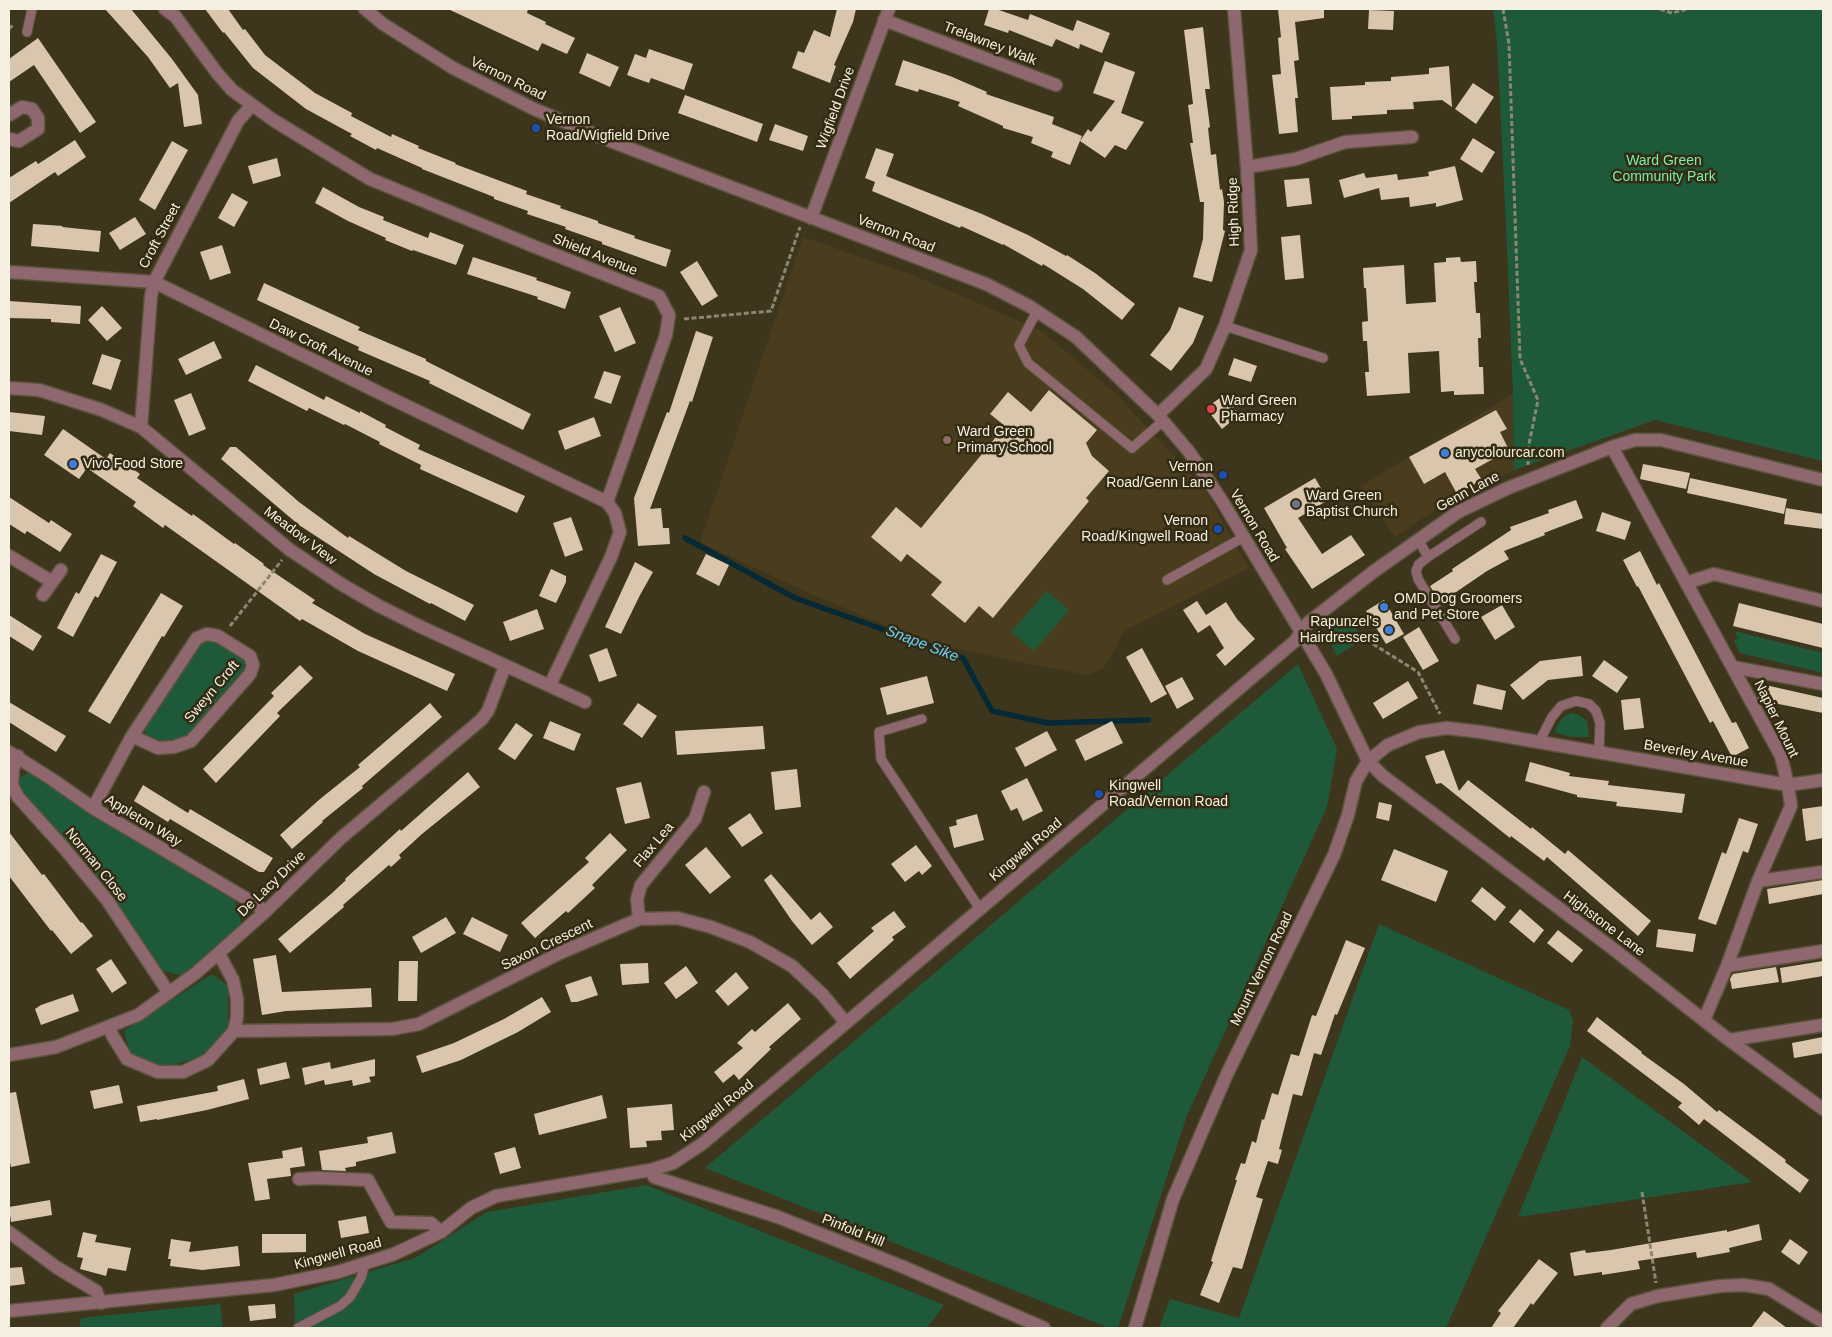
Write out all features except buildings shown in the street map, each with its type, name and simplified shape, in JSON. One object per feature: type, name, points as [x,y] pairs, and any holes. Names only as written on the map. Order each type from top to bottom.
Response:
[{"type":"street","name":"Vernon Road","points":[[365,9],[383,24],[453,68],[534,109],[618,144],[986,284],[1037,311],[1076,337],[1161,418],[1190,453],[1302,632]]},
{"type":"street","name":"High Ridge","points":[[1161,418],[1206,369],[1225,326],[1251,250],[1247,167],[1234,9]]},
{"type":"street","name":"Shield Avenue","points":[[171,11],[232,90],[273,120],[370,179],[659,296],[669,315],[668,320]]},
{"type":"street","name":"Wigfield Drive","points":[[811,218],[886,14]]},
{"type":"street","name":"Trelawney Walk","points":[[886,14],[1056,85]]},
{"type":"street","name":"Croft Street","points":[[141,427],[151,296],[154,282],[238,121],[252,105]]},
{"type":"street","points":[[9,115],[22,107],[32,109],[38,118],[38,129],[19,141],[9,139]]},
{"type":"street","points":[[1247,167],[1296,159],[1345,142],[1412,137]]},
{"type":"street","name":"Daw Croft Avenue","points":[[9,272],[154,282],[381,394],[607,502]]},
{"type":"street","points":[[550,685],[611,557],[620,532],[615,513],[607,502],[666,335],[668,320]]},
{"type":"street","name":"Meadow View","points":[[9,388],[39,390],[102,410],[141,427],[290,550],[341,584],[379,606],[584,702]]},
{"type":"street","name":"Genn Lane","points":[[1302,632],[1309,622],[1418,539],[1458,512],[1508,488],[1612,447],[1635,440],[1661,440],[1823,480]]},
{"type":"street","name":"Napier Mount","points":[[1612,447],[1781,756],[1788,785],[1791,806],[1758,881],[1727,966],[1704,1020]]},
{"type":"street","points":[[9,556],[51,581]]},
{"type":"street","points":[[43,595],[51,581],[61,570]]},
{"type":"street","points":[[1686,582],[1714,574],[1823,601]]},
{"type":"street","points":[[1302,632],[1326,674],[1368,761]]},
{"type":"street","name":"Kingwell Road","points":[[9,1311],[274,1285],[338,1272],[394,1254],[441,1232],[471,1208],[496,1196],[651,1170],[673,1163],[702,1144],[846,1023],[1295,641],[1302,632]]},
{"type":"street","points":[[93,808],[132,736],[197,638],[207,634],[221,638]]},
{"type":"street","name":"Sweyn Croft","points":[[132,736],[158,748],[174,747],[191,741],[250,674],[253,666],[250,656],[221,638]]},
{"type":"street","name":"De Lacy Drive","points":[[9,1055],[56,1047],[138,1015],[219,954],[341,838],[481,720],[488,711],[505,666]]},
{"type":"street","points":[[1733,667],[1823,684]]},
{"type":"street","name":"Beverley Avenue","points":[[1368,761],[1388,746],[1419,732],[1447,728],[1481,732],[1788,785],[1823,780]]},
{"type":"street","name":"Appleton Way","points":[[13,754],[93,808],[257,905],[264,912]]},
{"type":"street","name":"Norman Close","points":[[13,754],[12,785],[18,797],[64,848],[106,900],[169,993]]},
{"type":"street","name":"Highstone Lane","points":[[1368,761],[1384,776],[1823,1110]]},
{"type":"street","name":"Mount Vernon Road","points":[[1135,1328],[1173,1199],[1227,1074],[1334,855],[1348,815],[1356,781],[1368,761]]},
{"type":"street","name":"Flax Lea","points":[[639,919],[637,899],[641,885],[696,819],[704,792]]},
{"type":"street","points":[[1758,881],[1823,872]]},
{"type":"street","name":"Saxon Crescent","points":[[234,1031],[392,1029],[419,1024],[560,953],[639,919],[677,918],[711,927],[750,942],[792,966],[823,995],[846,1023]]},
{"type":"street","points":[[1727,966],[1823,951]]},
{"type":"street","points":[[110,1027],[112,1035],[127,1059],[158,1072],[183,1072],[208,1060],[234,1031],[237,1017],[237,999],[233,980],[219,954]]},
{"type":"street","points":[[1729,1040],[1823,1025]]},
{"type":"street","name":"Pinfold Hill","points":[[651,1170],[654,1177],[778,1217],[901,1266],[1044,1328]]},
{"type":"street","points":[[299,1179],[368,1180],[391,1222],[431,1223],[441,1232]]},
{"type":"street","points":[[9,1232],[56,1267],[96,1291],[101,1303]]},
{"type":"street","points":[[1607,1328],[1631,1304],[1658,1296],[1720,1286],[1769,1289],[1821,1324]]},
{"type":"lane","points":[[27,32],[32,9]]},
{"type":"lane","points":[[1037,311],[1019,346],[1028,363],[1132,448],[1161,418]]},
{"type":"lane","points":[[1225,326],[1323,358]]},
{"type":"lane","points":[[1456,639],[1418,579],[1416,571],[1419,564],[1428,557],[1482,522]]},
{"type":"lane","points":[[1167,580],[1244,537]]},
{"type":"lane","points":[[1418,539],[1428,557]]},
{"type":"lane","points":[[1539,742],[1552,717],[1561,706],[1576,701],[1589,704],[1596,711],[1600,723],[1599,752]]},
{"type":"lane","points":[[922,718],[879,732],[881,759],[980,909]]},
{"type":"lane","points":[[298,1328],[340,1306],[350,1297],[361,1278],[365,1263]]},
{"type":"path","points":[[1503,9],[1509,44],[1520,359],[1538,400],[1529,444],[1528,465]]},
{"type":"path","points":[[1660,9],[1672,14],[1687,9]]},
{"type":"path","points":[[668,320],[771,311],[794,244]]},
{"type":"path","points":[[221,638],[290,550]]},
{"type":"path","points":[[1372,644],[1418,672],[1447,728]]},
{"type":"path","points":[[1642,1192],[1658,1296]]},
{"type":"shaded area","name":"Ward Green Primary School","points":[[803,237],[915,276],[1040,330],[1116,394],[1203,487],[1249,568],[1125,630],[1104,668],[1087,675],[925,641],[813,595],[700,542]]},
{"type":"shaded area","points":[[1513,394],[1514,470],[1437,509],[1395,537],[1361,486]]},
{"type":"green space","name":"Ward Green Community Park","points":[[1493,9],[1823,9],[1823,461],[1655,420],[1514,470],[1506,225],[1497,42]]},
{"type":"green space","points":[[1047,591],[1069,610],[1034,651],[1011,632]]},
{"type":"green space","points":[[1349,617],[1358,631],[1355,644],[1337,656],[1330,642],[1331,631]]},
{"type":"green space","points":[[1734,631],[1823,653],[1823,673],[1740,653],[1734,641],[1738,638]]},
{"type":"green space","points":[[207,634],[253,665],[191,741],[174,747],[149,739],[144,729]]},
{"type":"green space","points":[[1298,664],[1337,749],[1327,807],[1186,1118],[1118,1328],[1109,1328],[705,1168]]},
{"type":"green space","points":[[1571,713],[1578,714],[1587,721],[1589,737],[1572,737],[1554,732],[1562,718]]},
{"type":"green space","points":[[29,773],[235,901],[242,925],[183,976],[159,970],[22,793],[17,779]]},
{"type":"green space","points":[[1379,924],[1569,1010],[1573,1021],[1570,1046],[1446,1328],[1159,1328],[1170,1299],[1239,1318]]},
{"type":"green space","points":[[212,974],[228,986],[228,1029],[202,1057],[164,1067],[130,1053],[124,1031]]},
{"type":"green space","points":[[1582,1057],[1752,1182],[1518,1217]]},
{"type":"green space","points":[[646,1185],[944,1305],[927,1328],[295,1328],[294,1294],[415,1258],[487,1212]]},
{"type":"green space","points":[[220,1304],[223,1328],[79,1328],[81,1318]]},
{"type":"waterway","name":"Snape Sike","points":[[685,538],[795,598],[963,658],[992,711],[1048,723],[1148,720]]},
{"type":"place","name":"Vernon Road/Wigfield Drive","points":[[536,128]]},
{"type":"place","name":"Ward Green Pharmacy","points":[[1211,409]]},
{"type":"place","name":"Ward Green Primary School","points":[[947,440]]},
{"type":"place","name":"anycolourcar.com","points":[[1445,453]]},
{"type":"place","name":"Vivo Food Store","points":[[73,464]]},
{"type":"place","name":"Vernon Road/Genn Lane","points":[[1223,475]]},
{"type":"place","name":"Ward Green Baptist Church","points":[[1296,504]]},
{"type":"place","name":"Vernon Road/Kingwell Road","points":[[1218,529]]},
{"type":"place","name":"OMD Dog Groomers and Pet Store","points":[[1384,607]]},
{"type":"place","name":"Rapunzel's Hairdressers","points":[[1389,630]]},
{"type":"place","name":"Kingwell Road/Vernon Road","points":[[1099,794]]}]
